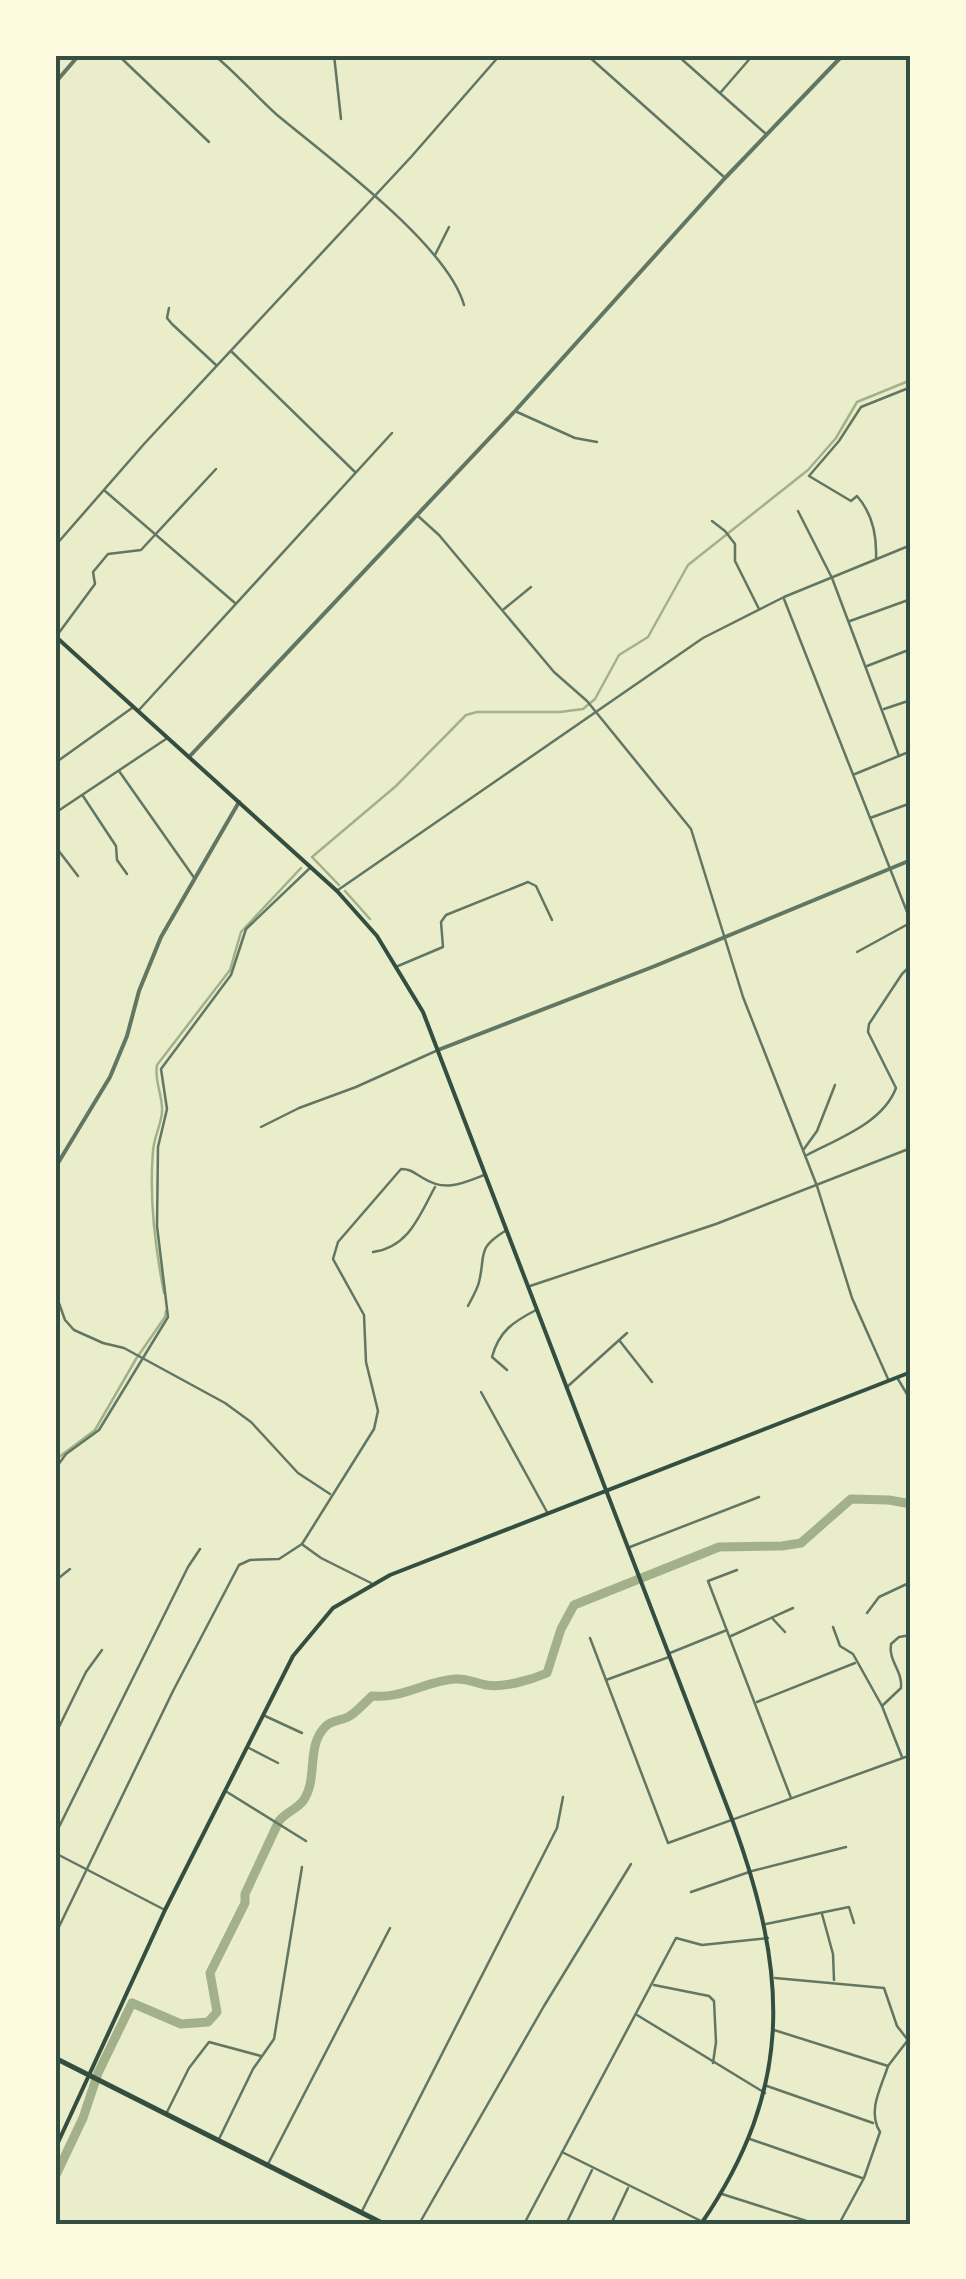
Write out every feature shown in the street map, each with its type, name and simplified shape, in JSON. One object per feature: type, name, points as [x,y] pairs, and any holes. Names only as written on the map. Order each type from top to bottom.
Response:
[{"type":"main road","points":[[55,636],[337,891],[374,931],[423,1012],[734,1822],[766,1924],[773,1978],[773,2030],[765,2093],[750,2139],[702,2223]]},
{"type":"main road","points":[[55,2149],[165,1910],[247,1748],[304,1639],[333,1608],[371,1583],[911,1372]]},
{"type":"main road","points":[[55,2058],[384,2224]]},
{"type":"street","points":[[55,83],[79,55]]},
{"type":"street","points":[[118,55],[210,142]]},
{"type":"street","points":[[214,55],[273,111],[317,144],[435,256],[452,279],[464,306]]},
{"type":"street","points":[[334,55],[340,119]]},
{"type":"street","points":[[55,546],[500,55]]},
{"type":"street","points":[[588,55],[725,178]]},
{"type":"street","points":[[677,55],[768,136]]},
{"type":"street","points":[[683,60],[688,55]]},
{"type":"street","points":[[720,93],[754,55]]},
{"type":"street","points":[[189,757],[516,411],[725,178],[843,55]]},
{"type":"street","points":[[435,256],[449,228]]},
{"type":"street","points":[[169,308],[172,324],[217,366]]},
{"type":"street","points":[[230,351],[355,472]]},
{"type":"street","points":[[876,560],[876,529],[858,496],[851,500],[842,498],[808,476],[840,440],[861,407],[911,387]]},
{"type":"street","points":[[516,411],[574,438],[597,442]]},
{"type":"street","points":[[55,763],[135,709],[392,433]]},
{"type":"street","points":[[55,636],[84,601],[96,582],[94,570],[108,554],[139,552],[216,470]]},
{"type":"street","points":[[104,490],[235,603]]},
{"type":"street","points":[[798,511],[832,578],[900,756]]},
{"type":"street","points":[[417,515],[439,535],[554,672],[594,709],[691,829],[742,998],[817,1186],[852,1298],[888,1381]]},
{"type":"street","points":[[712,521],[731,536],[735,562],[759,609]]},
{"type":"street","points":[[337,891],[594,709],[702,638],[784,597],[911,545]]},
{"type":"street","points":[[502,610],[531,586]]},
{"type":"street","points":[[784,597],[911,922],[856,952]]},
{"type":"street","points":[[848,622],[911,599]]},
{"type":"street","points":[[866,666],[911,649]]},
{"type":"street","points":[[882,710],[911,700]]},
{"type":"street","points":[[55,813],[167,738]]},
{"type":"street","points":[[854,775],[911,751]]},
{"type":"street","points":[[118,770],[196,880]]},
{"type":"street","points":[[82,794],[116,846],[118,860],[127,874]]},
{"type":"street","points":[[55,1168],[110,1077],[160,940],[239,802]]},
{"type":"street","points":[[870,818],[911,804]]},
{"type":"street","points":[[55,846],[78,876]]},
{"type":"street","points":[[261,1127],[438,1050],[911,860]]},
{"type":"street","points":[[55,1469],[66,1454],[99,1430],[166,1322],[169,1308],[157,1226],[158,1147],[168,1109],[161,1068],[233,972],[246,929],[311,866]]},
{"type":"street","points":[[398,966],[443,946],[440,922],[446,916],[528,882],[536,886],[552,920]]},
{"type":"street","points":[[805,1156],[866,1123],[892,1097],[896,1088],[880,1061],[868,1032],[869,1024],[911,965]]},
{"type":"street","points":[[803,1150],[817,1131],[835,1085]]},
{"type":"street","points":[[528,1287],[716,1224],[911,1148]]},
{"type":"street","points":[[55,1935],[238,1566],[250,1560],[278,1560],[302,1544],[374,1429],[378,1417],[366,1362],[364,1315],[336,1267],[334,1251],[364,1209],[401,1169],[449,1188],[484,1174]]},
{"type":"street","points":[[374,1252],[389,1250],[404,1240],[436,1186]]},
{"type":"street","points":[[468,1306],[479,1281],[481,1254],[488,1242],[506,1231]]},
{"type":"street","points":[[55,1292],[65,1320],[74,1330],[134,1354],[224,1403],[250,1422],[298,1473],[332,1494]]},
{"type":"street","points":[[507,1370],[492,1356],[497,1341],[506,1327],[537,1309]]},
{"type":"street","points":[[566,1388],[627,1333]]},
{"type":"street","points":[[619,1340],[652,1382]]},
{"type":"street","points":[[897,1378],[911,1401]]},
{"type":"street","points":[[481,1392],[547,1512]]},
{"type":"street","points":[[626,1548],[759,1497]]},
{"type":"street","points":[[302,1544],[320,1558],[371,1583]]},
{"type":"street","points":[[55,1836],[200,1548]]},
{"type":"street","points":[[55,1581],[70,1569]]},
{"type":"street","points":[[737,1570],[708,1580],[792,1800]]},
{"type":"street","points":[[867,1613],[879,1596],[911,1582]]},
{"type":"street","points":[[731,1636],[793,1608]]},
{"type":"street","points":[[772,1618],[785,1632]]},
{"type":"street","points":[[832,1627],[840,1646],[851,1651],[882,1706],[902,1758]]},
{"type":"street","points":[[606,1680],[729,1630]]},
{"type":"street","points":[[882,1706],[901,1688],[889,1654],[891,1644],[899,1637],[911,1636]]},
{"type":"street","points":[[590,1638],[668,1844],[911,1755]]},
{"type":"street","points":[[55,1735],[86,1672],[102,1650]]},
{"type":"street","points":[[756,1702],[856,1662]]},
{"type":"street","points":[[264,1715],[302,1733]]},
{"type":"street","points":[[247,1748],[278,1764]]},
{"type":"street","points":[[226,1791],[306,1841]]},
{"type":"street","points":[[361,2212],[556,1828],[563,1797]]},
{"type":"street","points":[[691,1892],[752,1871],[846,1847]]},
{"type":"street","points":[[55,1854],[165,1910]]},
{"type":"street","points":[[418,2224],[534,2022],[631,1864]]},
{"type":"street","points":[[218,2140],[253,2069],[274,2038],[302,1867]]},
{"type":"street","points":[[766,1924],[850,1908],[854,1923]]},
{"type":"street","points":[[822,1912],[834,1983]]},
{"type":"street","points":[[268,2166],[390,1928]]},
{"type":"street","points":[[524,2224],[678,1936],[702,1944],[768,1938]]},
{"type":"street","points":[[773,1978],[884,1988],[897,2026],[909,2042]]},
{"type":"street","points":[[652,1985],[714,2000],[713,2063]]},
{"type":"street","points":[[635,2014],[765,2093]]},
{"type":"street","points":[[773,2030],[888,2066]]},
{"type":"street","points":[[839,2224],[864,2178],[880,2132],[873,2110],[888,2066],[911,2036]]},
{"type":"street","points":[[166,2114],[189,2068],[209,2042],[262,2056]]},
{"type":"street","points":[[766,2085],[874,2123]]},
{"type":"street","points":[[750,2139],[864,2178]]},
{"type":"street","points":[[562,2152],[702,2223]]},
{"type":"street","points":[[566,2224],[593,2169]]},
{"type":"street","points":[[611,2224],[628,2186]]},
{"type":"street","points":[[722,2194],[816,2224]]},
{"type":"waterway","points":[[339,885],[312,857],[396,786],[466,715],[583,709],[595,699],[619,655],[648,637],[688,565],[808,470],[836,438],[857,402],[911,380]]},
{"type":"waterway","points":[[164,1293],[152,1186],[154,1146],[162,1112],[157,1065],[230,970],[241,932],[301,868]]},
{"type":"waterway","points":[[345,891],[370,919]]},
{"type":"waterway","points":[[55,1460],[95,1430],[166,1311]]},
{"type":"waterway","points":[[55,2177],[132,2003],[181,2024],[208,2022],[217,2012],[210,1973],[279,1821],[301,1804],[308,1792],[316,1743],[328,1724],[351,1715],[372,1696],[394,1695],[455,1679],[500,1685],[540,1676],[547,1673],[561,1629],[574,1605],[719,1547],[801,1543],[851,1499],[911,1504]]}]
